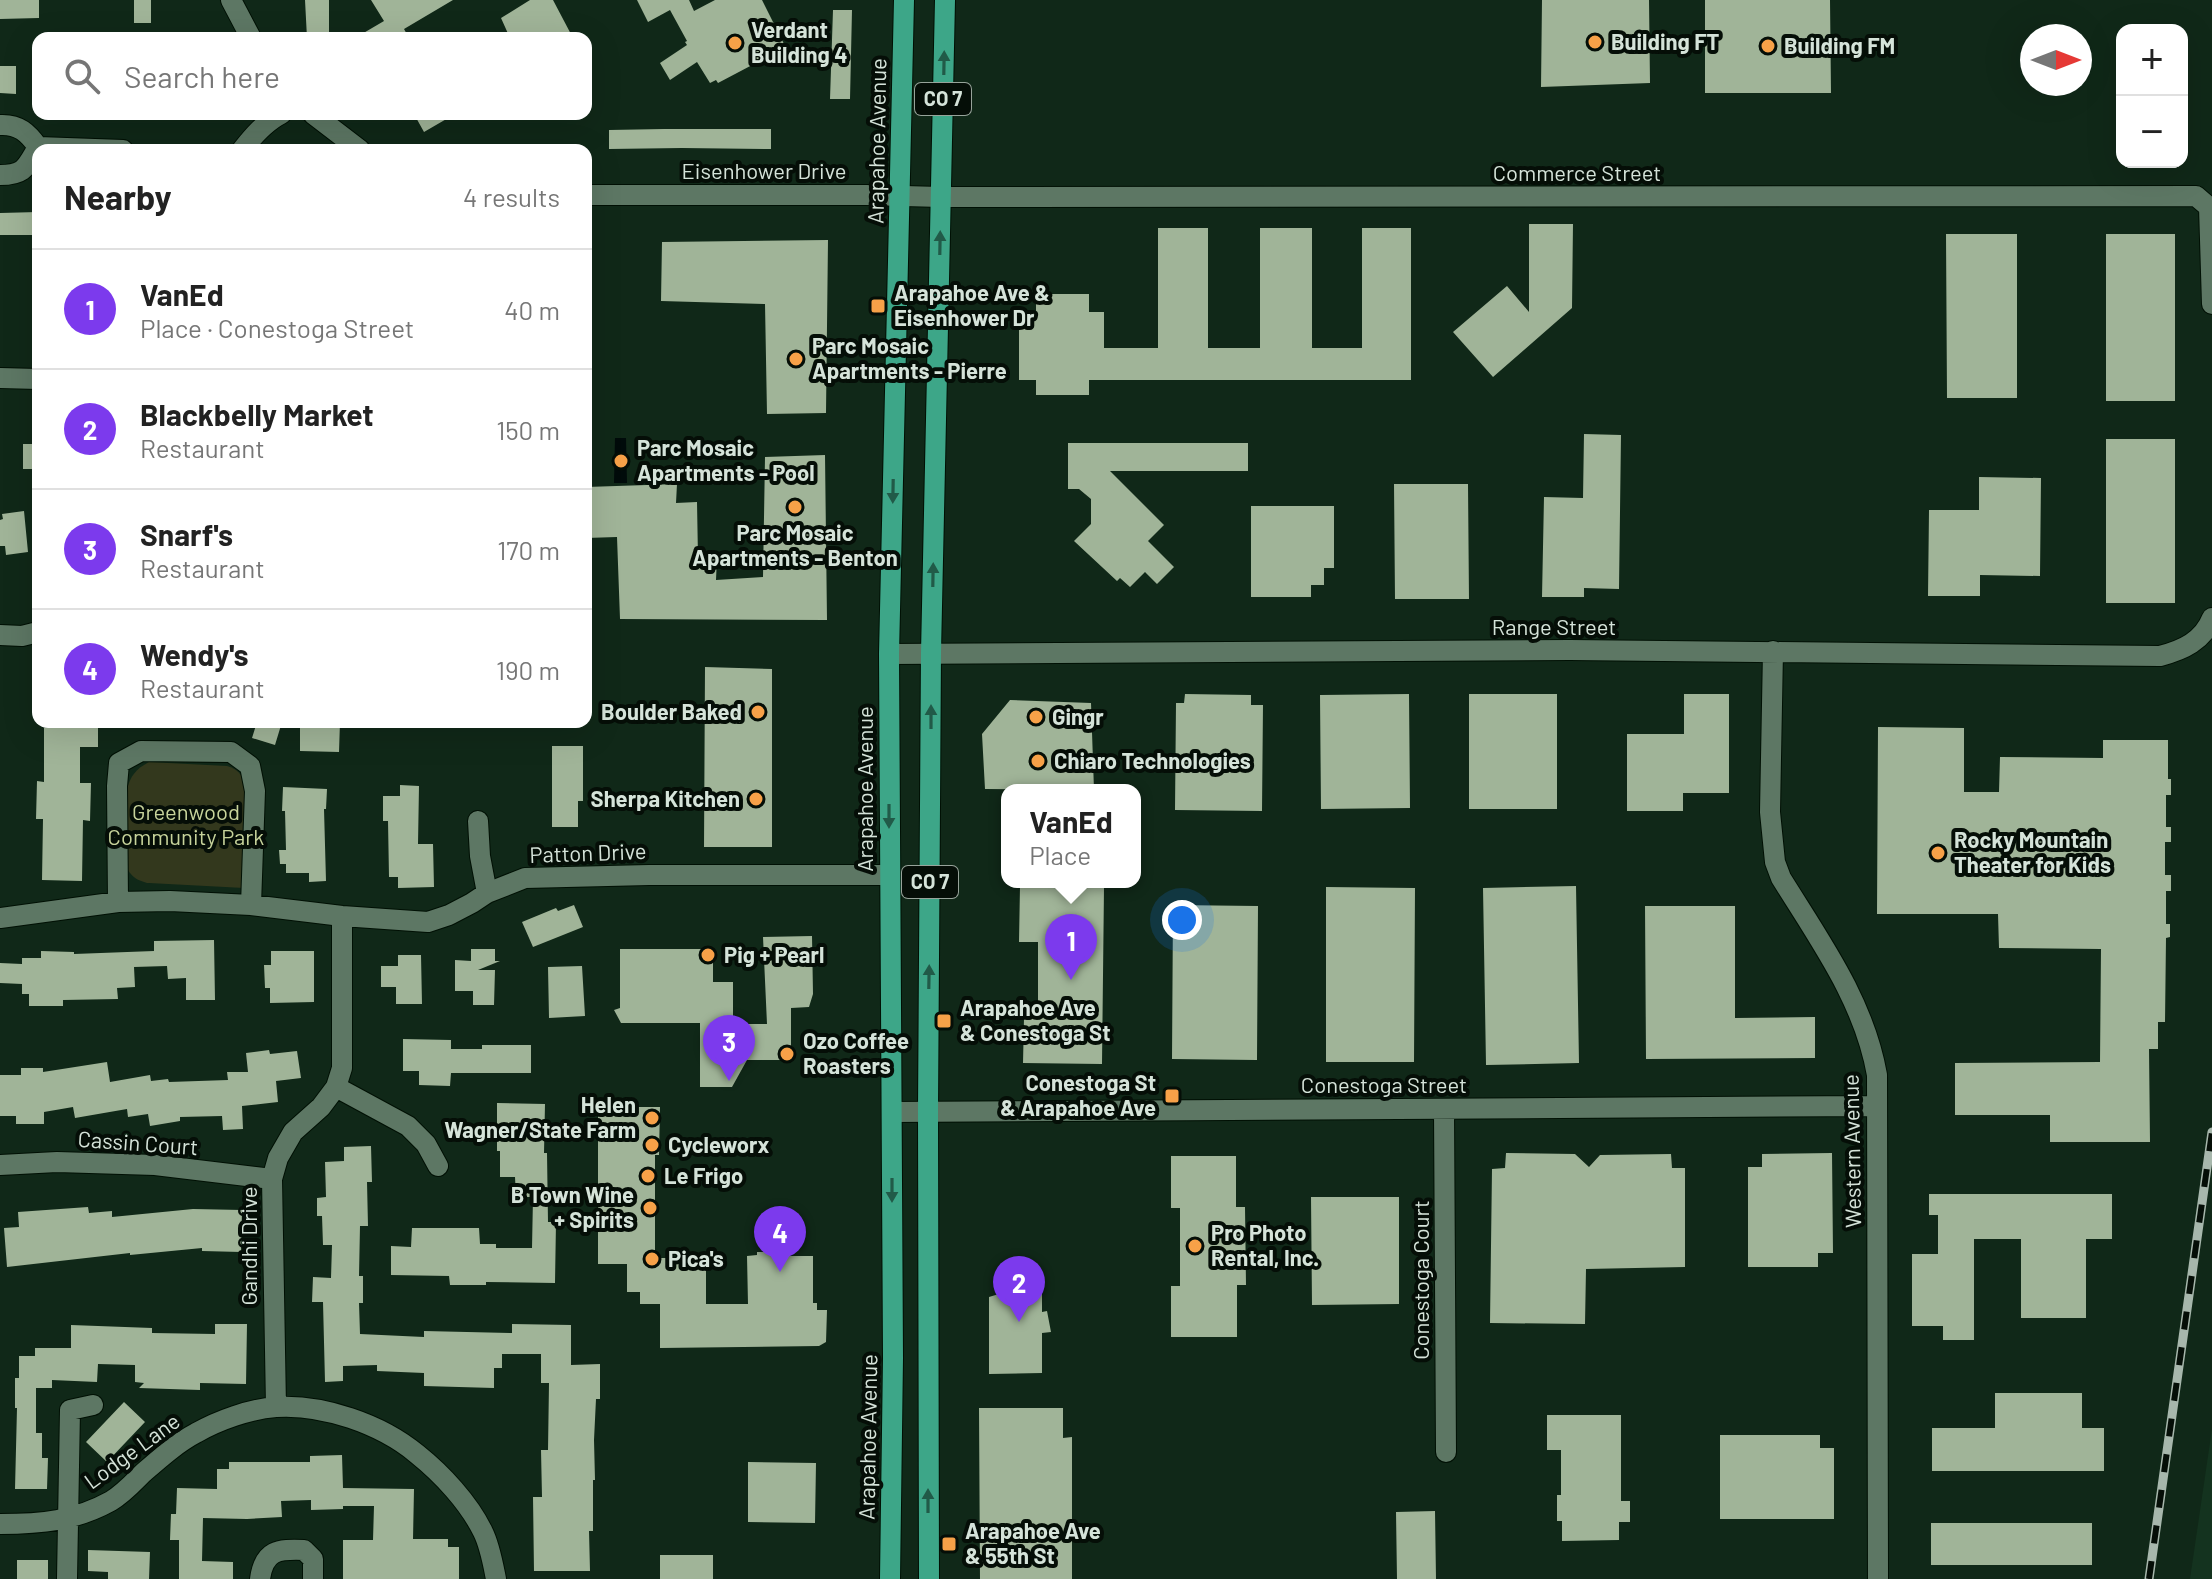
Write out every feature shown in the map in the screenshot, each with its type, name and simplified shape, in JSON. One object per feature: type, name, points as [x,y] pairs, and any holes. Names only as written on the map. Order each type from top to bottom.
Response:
[{"type":"main road","name":"Arapahoe Avenue","points":[[890,1579],[893,1389],[889,654],[904,0]]},
{"type":"main road","name":"CO 7","points":[[929,1579],[931,653],[945,0]]},
{"type":"street","points":[[231,0],[248,32]]},
{"type":"street","points":[[247,144],[272,120]]},
{"type":"street","points":[[321,120],[352,144]]},
{"type":"street","points":[[0,125],[12,125],[28,133],[36,144]]},
{"type":"street","points":[[0,175],[15,175],[32,157]]},
{"type":"street","name":"Eisenhower Drive","points":[[592,195],[941,197]]},
{"type":"street","name":"Commerce Street","points":[[941,197],[2196,196],[2209,207],[2212,304]]},
{"type":"street","points":[[0,378],[32,379]]},
{"type":"street","name":"Range Street","points":[[889,654],[1773,651],[2160,656],[2194,643],[2210,622]]},
{"type":"street","points":[[0,635],[32,634]]},
{"type":"street","name":"Western Avenue","points":[[1773,651],[1770,812],[1775,862],[1781,878],[1857,1005],[1873,1051],[1877,1075],[1878,1579]]},
{"type":"street","points":[[118,902],[119,763],[141,751],[231,752],[250,766],[255,791],[251,905]]},
{"type":"street","points":[[478,821],[487,893]]},
{"type":"street","name":"Patton Drive","points":[[0,918],[118,902],[170,901],[251,905],[428,922],[525,878],[889,875]]},
{"type":"street","points":[[342,916],[343,1044],[342,1068],[336,1087],[408,1126],[426,1144],[438,1166]]},
{"type":"street","name":"Gandhi Drive","points":[[276,1407],[272,1179],[278,1158],[293,1132],[321,1107],[336,1087]]},
{"type":"street","name":"Conestoga Street","points":[[892,1112],[1877,1106]]},
{"type":"street","name":"Conestoga Court","points":[[1444,1109],[1446,1452]]},
{"type":"street","name":"Cassin Court","points":[[0,1165],[57,1162],[155,1165],[272,1179]]},
{"type":"street","points":[[67,1579],[70,1410],[93,1405]]},
{"type":"street","name":"Lodge Lane","points":[[0,1524],[67,1520],[109,1502],[195,1433],[235,1416],[276,1407],[322,1410],[367,1424],[407,1446],[434,1468],[483,1532],[496,1579]]},
{"type":"street","points":[[260,1579],[262,1567],[270,1555],[282,1549],[304,1550],[313,1559],[313,1579]]},
{"type":"shaded area","name":"Parc Mosaic Apartments - Pool","points":[[615,438],[626,438],[627,483],[614,483]]},
{"type":"shaded area","points":[[2212,1429],[2212,1579],[2190,1579]]},
{"type":"green space","name":"Greenwood Community Park","points":[[149,762],[227,766],[241,775],[246,784],[244,888],[149,883],[138,880],[128,870],[125,866],[127,790],[134,773]]},
{"type":"building","points":[[0,0],[39,0],[39,18],[0,19]]},
{"type":"building","points":[[134,0],[151,0],[151,23],[134,23]]},
{"type":"building","points":[[305,0],[329,0],[329,32],[307,32]]},
{"type":"building","points":[[371,0],[453,0],[404,29],[406,32],[365,32],[384,21]]},
{"type":"building","points":[[530,0],[553,0],[570,32],[507,32],[501,18]]},
{"type":"building","name":"Verdant Building 4","points":[[637,0],[689,0],[694,11],[715,0],[762,0],[784,44],[771,55],[718,83],[716,80],[710,83],[697,62],[670,80],[660,63],[687,45],[687,41],[670,10],[648,22]]},
{"type":"building","name":"Building FT","points":[[1542,0],[1649,0],[1650,83],[1541,87]]},
{"type":"building","name":"Building FM","points":[[1705,0],[1830,0],[1831,93],[1705,93]]},
{"type":"building","points":[[833,10],[852,10],[850,99],[830,99]]},
{"type":"building","points":[[0,66],[16,66],[16,94],[0,93]]},
{"type":"building","points":[[417,120],[445,120],[424,132]]},
{"type":"building","points":[[771,129],[771,149],[609,149],[609,130]]},
{"type":"building","points":[[32,212],[32,235],[0,235],[0,213]]},
{"type":"building","points":[[1529,224],[1573,224],[1572,308],[1493,377],[1453,332],[1507,286],[1529,312]]},
{"type":"building","points":[[1158,228],[1208,228],[1208,348],[1260,348],[1260,228],[1312,228],[1312,348],[1362,348],[1362,228],[1411,228],[1411,380],[1089,380],[1089,395],[1036,395],[1036,380],[1019,380],[1019,312],[1036,312],[1036,294],[1089,294],[1089,312],[1104,312],[1104,348],[1158,348]]},
{"type":"building","points":[[1946,234],[2017,234],[2017,398],[1947,398]]},
{"type":"building","points":[[2106,234],[2175,234],[2175,401],[2106,401]]},
{"type":"building","name":"Parc Mosaic Apartments - Pierre","points":[[828,240],[826,413],[767,414],[765,304],[661,301],[662,242]]},
{"type":"building","points":[[1584,434],[1621,435],[1619,589],[1584,588],[1584,597],[1542,597],[1544,497],[1583,498]]},
{"type":"building","points":[[2106,439],[2175,439],[2175,603],[2106,603]]},
{"type":"building","points":[[1068,443],[1248,443],[1248,471],[1110,471],[1164,525],[1148,541],[1174,567],[1157,584],[1145,572],[1130,587],[1120,578],[1117,581],[1074,541],[1091,524],[1091,499],[1079,489],[1068,489]]},
{"type":"building","points":[[23,444],[32,444],[32,469],[23,469]]},
{"type":"building","name":"Parc Mosaic Apartments - Benton","points":[[825,455],[827,620],[620,619],[617,537],[592,538],[592,487],[677,484],[676,503],[697,502],[698,558],[717,557],[716,580],[763,577],[765,457]]},
{"type":"building","points":[[1979,477],[2041,478],[2040,576],[1980,575],[1980,596],[1928,596],[1929,510],[1979,510]]},
{"type":"building","points":[[1394,484],[1468,484],[1469,599],[1395,599]]},
{"type":"building","points":[[1251,506],[1334,506],[1334,568],[1324,568],[1324,585],[1311,585],[1311,597],[1251,597]]},
{"type":"building","points":[[24,511],[28,552],[6,555],[5,546],[0,546],[2,514]]},
{"type":"building","points":[[705,667],[772,669],[772,847],[704,847]]},
{"type":"building","points":[[1185,694],[1251,695],[1251,705],[1263,705],[1262,811],[1175,810],[1176,703],[1184,703]]},
{"type":"building","points":[[1409,694],[1410,808],[1321,809],[1320,695]]},
{"type":"building","points":[[1469,694],[1557,694],[1557,809],[1469,809]]},
{"type":"building","points":[[1684,694],[1729,694],[1729,793],[1683,793],[1683,811],[1627,811],[1627,734],[1684,734]]},
{"type":"building","name":"Chiaro Technologies","points":[[1010,700],[1091,703],[1094,784],[1001,784],[1001,789],[985,789],[982,734]]},
{"type":"building","points":[[1878,727],[1964,728],[1964,792],[1999,792],[2000,757],[2103,758],[2103,740],[2168,740],[2171,795],[2166,795],[2166,827],[2171,827],[2171,842],[2165,842],[2165,875],[2171,875],[2171,891],[2166,891],[2166,924],[2170,924],[2170,937],[2166,938],[2165,1022],[2158,1022],[2158,1049],[2149,1049],[2150,1142],[2050,1142],[2050,1115],[1955,1115],[1955,1063],[2100,1062],[2101,949],[1999,948],[1998,914],[1877,914]]},
{"type":"building","points":[[44,728],[98,728],[98,747],[80,747],[80,783],[91,783],[90,821],[83,820],[82,881],[42,880],[43,819],[36,819],[37,781],[44,782]]},
{"type":"building","points":[[255,728],[280,728],[275,745],[252,738]]},
{"type":"building","points":[[300,728],[340,728],[339,752],[300,751]]},
{"type":"building","points":[[552,746],[583,746],[583,801],[578,801],[578,827],[552,827]]},
{"type":"building","points":[[400,785],[419,786],[418,844],[433,844],[434,887],[398,888],[398,877],[389,877],[388,821],[383,821],[383,796],[400,796]]},
{"type":"building","points":[[283,787],[327,789],[324,809],[326,881],[309,882],[309,873],[286,873],[286,864],[280,864],[279,850],[286,850]]},
{"type":"building","points":[[1576,886],[1579,1063],[1486,1065],[1483,888]]},
{"type":"building","points":[[1326,887],[1415,888],[1414,1062],[1326,1062]]},
{"type":"building","points":[[1020,888],[1104,888],[1102,1064],[1023,1063],[1024,1018],[1038,1018],[1038,942],[1019,942]]},
{"type":"building","points":[[574,905],[583,927],[533,947],[522,922],[556,908],[558,911]]},
{"type":"building","points":[[1173,905],[1258,906],[1257,1060],[1172,1059]]},
{"type":"building","points":[[1645,906],[1735,906],[1735,1018],[1815,1017],[1815,1058],[1646,1059]]},
{"type":"building","points":[[812,936],[813,994],[809,1007],[791,1008],[791,1060],[747,1060],[732,1087],[700,1087],[700,1023],[621,1023],[614,1010],[620,1008],[620,949],[713,949],[713,982],[733,982],[733,1024],[767,1024],[763,937]]},
{"type":"building","points":[[214,940],[215,1000],[186,1000],[186,978],[168,979],[167,966],[134,967],[135,987],[117,988],[118,999],[63,1000],[63,1006],[29,1006],[29,994],[22,994],[22,984],[0,983],[0,963],[22,964],[22,958],[41,958],[41,951],[74,954],[154,951],[154,941]]},
{"type":"building","points":[[471,949],[495,949],[495,961],[500,961],[478,970],[495,970],[494,1005],[473,1005],[473,991],[455,991],[455,960],[471,961]]},
{"type":"building","points":[[271,951],[314,951],[314,1002],[270,1003],[270,988],[265,988],[264,965],[271,965]]},
{"type":"building","points":[[398,955],[421,955],[422,1004],[396,1004],[396,987],[381,987],[381,966],[398,966]]},
{"type":"building","points":[[582,966],[585,1016],[549,1018],[548,967]]},
{"type":"building","points":[[403,1039],[451,1040],[451,1049],[482,1049],[482,1045],[531,1045],[531,1073],[451,1073],[450,1086],[419,1085],[419,1071],[403,1071]]},
{"type":"building","points":[[269,1050],[270,1054],[297,1051],[301,1078],[276,1081],[278,1102],[242,1106],[243,1129],[223,1130],[222,1116],[180,1117],[180,1121],[150,1126],[148,1114],[128,1117],[127,1109],[75,1118],[73,1107],[44,1112],[44,1124],[16,1124],[16,1116],[0,1116],[0,1075],[21,1075],[21,1068],[43,1068],[43,1072],[107,1062],[110,1082],[150,1075],[151,1081],[228,1080],[227,1072],[248,1072],[246,1053]]},
{"type":"building","points":[[497,1103],[545,1104],[548,1222],[556,1222],[555,1283],[450,1285],[449,1276],[391,1275],[391,1246],[411,1247],[412,1228],[479,1228],[480,1244],[496,1244],[496,1248],[532,1248],[533,1197],[516,1197],[515,1177],[500,1177]]},
{"type":"building","points":[[598,1107],[660,1107],[659,1155],[655,1155],[655,1258],[706,1258],[706,1304],[748,1304],[747,1256],[757,1255],[757,1252],[780,1252],[780,1256],[813,1256],[813,1303],[817,1303],[817,1310],[827,1310],[826,1342],[819,1346],[660,1348],[660,1304],[640,1304],[640,1292],[627,1292],[627,1264],[598,1264]]},
{"type":"building","points":[[371,1146],[372,1182],[367,1182],[368,1226],[360,1226],[359,1276],[363,1276],[363,1303],[359,1303],[360,1334],[424,1337],[424,1331],[512,1333],[512,1324],[571,1325],[571,1365],[600,1364],[600,1399],[596,1399],[594,1440],[593,1531],[589,1531],[590,1571],[534,1571],[533,1497],[542,1497],[541,1450],[548,1450],[549,1383],[541,1383],[541,1354],[502,1354],[502,1368],[494,1368],[494,1388],[424,1386],[424,1373],[377,1371],[377,1365],[343,1366],[343,1381],[325,1382],[323,1302],[312,1302],[313,1277],[331,1278],[332,1245],[323,1245],[322,1216],[317,1216],[317,1198],[326,1197],[325,1162],[344,1161],[344,1147]]},
{"type":"building","points":[[1506,1153],[1575,1154],[1589,1167],[1600,1155],[1671,1154],[1672,1168],[1685,1168],[1685,1267],[1586,1269],[1585,1324],[1490,1323],[1492,1169],[1505,1168]]},
{"type":"building","points":[[1832,1153],[1833,1253],[1818,1253],[1818,1267],[1748,1267],[1748,1167],[1762,1167],[1762,1154]]},
{"type":"building","points":[[1171,1156],[1236,1156],[1236,1207],[1245,1207],[1246,1285],[1237,1285],[1237,1337],[1171,1337],[1171,1286],[1180,1286],[1180,1208],[1171,1208]]},
{"type":"building","points":[[1929,1194],[2112,1194],[2112,1239],[2086,1239],[2086,1318],[2021,1318],[2021,1239],[1974,1239],[1974,1340],[1943,1340],[1943,1326],[1912,1326],[1912,1254],[1938,1254],[1938,1215],[1929,1215]]},
{"type":"building","points":[[1311,1197],[1399,1197],[1399,1304],[1312,1305]]},
{"type":"building","points":[[88,1207],[89,1213],[112,1211],[112,1217],[193,1209],[242,1210],[241,1252],[202,1251],[202,1248],[7,1267],[4,1228],[19,1227],[18,1212]]},
{"type":"building","points":[[1028,1273],[1042,1278],[1042,1312],[1047,1311],[1051,1332],[1042,1333],[1042,1373],[989,1374],[989,1297],[1002,1293],[1001,1274]]},
{"type":"building","points":[[215,1324],[247,1324],[246,1384],[200,1383],[200,1390],[139,1388],[144,1383],[135,1382],[135,1365],[98,1364],[97,1382],[52,1380],[52,1388],[36,1388],[36,1433],[42,1433],[42,1458],[48,1458],[47,1489],[15,1489],[15,1378],[19,1378],[19,1356],[35,1356],[35,1348],[71,1348],[71,1325],[152,1328],[152,1333],[215,1334]]},
{"type":"building","points":[[1995,1393],[2082,1393],[2082,1428],[2104,1428],[2104,1471],[1932,1471],[1932,1428],[1995,1428]]},
{"type":"building","points":[[124,1402],[145,1422],[107,1462],[86,1442]]},
{"type":"building","points":[[979,1408],[1063,1408],[1063,1438],[1072,1437],[1072,1579],[980,1579]]},
{"type":"building","points":[[1547,1415],[1621,1415],[1621,1501],[1630,1501],[1630,1522],[1619,1522],[1619,1540],[1562,1541],[1562,1521],[1557,1521],[1557,1495],[1561,1495],[1561,1450],[1547,1450]]},
{"type":"building","points":[[1720,1435],[1820,1435],[1820,1448],[1834,1448],[1834,1519],[1720,1519]]},
{"type":"building","points":[[342,1455],[343,1488],[414,1489],[413,1539],[448,1539],[448,1547],[459,1547],[459,1579],[343,1579],[343,1540],[373,1540],[374,1506],[311,1510],[311,1500],[281,1501],[282,1517],[203,1518],[202,1561],[233,1562],[233,1579],[179,1579],[179,1540],[170,1540],[171,1514],[176,1514],[177,1488],[217,1489],[217,1469],[229,1469],[229,1462],[310,1462],[310,1456]]},
{"type":"building","points":[[748,1462],[816,1463],[815,1523],[748,1522]]},
{"type":"building","points":[[1435,1511],[1436,1579],[1397,1579],[1396,1512]]},
{"type":"building","points":[[1931,1523],[2092,1523],[2092,1565],[1931,1565]]},
{"type":"building","points":[[88,1550],[150,1552],[149,1579],[108,1579],[108,1572],[88,1571]]},
{"type":"building","points":[[660,1555],[713,1555],[713,1579],[660,1579]]},
{"type":"building","points":[[17,1560],[48,1560],[48,1579],[17,1579]]},
{"type":"railway","points":[[2149,1579],[2212,1132]]},
{"type":"place","name":"Building FT","points":[[1595,42]]},
{"type":"place","name":"Verdant Building 4","points":[[735,43]]},
{"type":"place","name":"Building FM","points":[[1768,46]]},
{"type":"place","name":"Arapahoe Ave & Eisenhower Dr","points":[[878,306]]},
{"type":"place","name":"Parc Mosaic Apartments - Pierre","points":[[796,359]]},
{"type":"place","name":"Parc Mosaic Apartments - Pool","points":[[621,461]]},
{"type":"place","name":"Parc Mosaic Apartments - Benton","points":[[795,507]]},
{"type":"place","name":"Boulder Baked","points":[[758,712]]},
{"type":"place","name":"Gingr","points":[[1036,717]]},
{"type":"place","name":"Chiaro Technologies","points":[[1038,761]]},
{"type":"place","name":"Sherpa Kitchen","points":[[756,799]]},
{"type":"place","name":"Rocky Mountain Theater for Kids","points":[[1938,853]]},
{"type":"place","name":"Pig + Pearl","points":[[708,955]]},
{"type":"place","name":"VanEd","points":[[1071,980]]},
{"type":"place","name":"Arapahoe Ave & Conestoga St","points":[[944,1021]]},
{"type":"place","name":"Ozo Coffee Roasters","points":[[787,1054]]},
{"type":"place","name":"Snarf's","points":[[729,1081]]},
{"type":"place","name":"Conestoga St & Arapahoe Ave","points":[[1172,1096]]},
{"type":"place","name":"Helen Wagner/State Farm","points":[[652,1118]]},
{"type":"place","name":"Cycleworx","points":[[652,1145]]},
{"type":"place","name":"Le Frigo","points":[[648,1176]]},
{"type":"place","name":"B Town Wine + Spirits","points":[[650,1208]]},
{"type":"place","name":"Pro Photo Rental, Inc.","points":[[1195,1246]]},
{"type":"place","name":"Pica's","points":[[652,1259]]},
{"type":"place","name":"Wendy's","points":[[780,1272]]},
{"type":"place","name":"Blackbelly Market","points":[[1019,1322]]},
{"type":"place","name":"Arapahoe Ave & 55th St","points":[[949,1544]]}]
